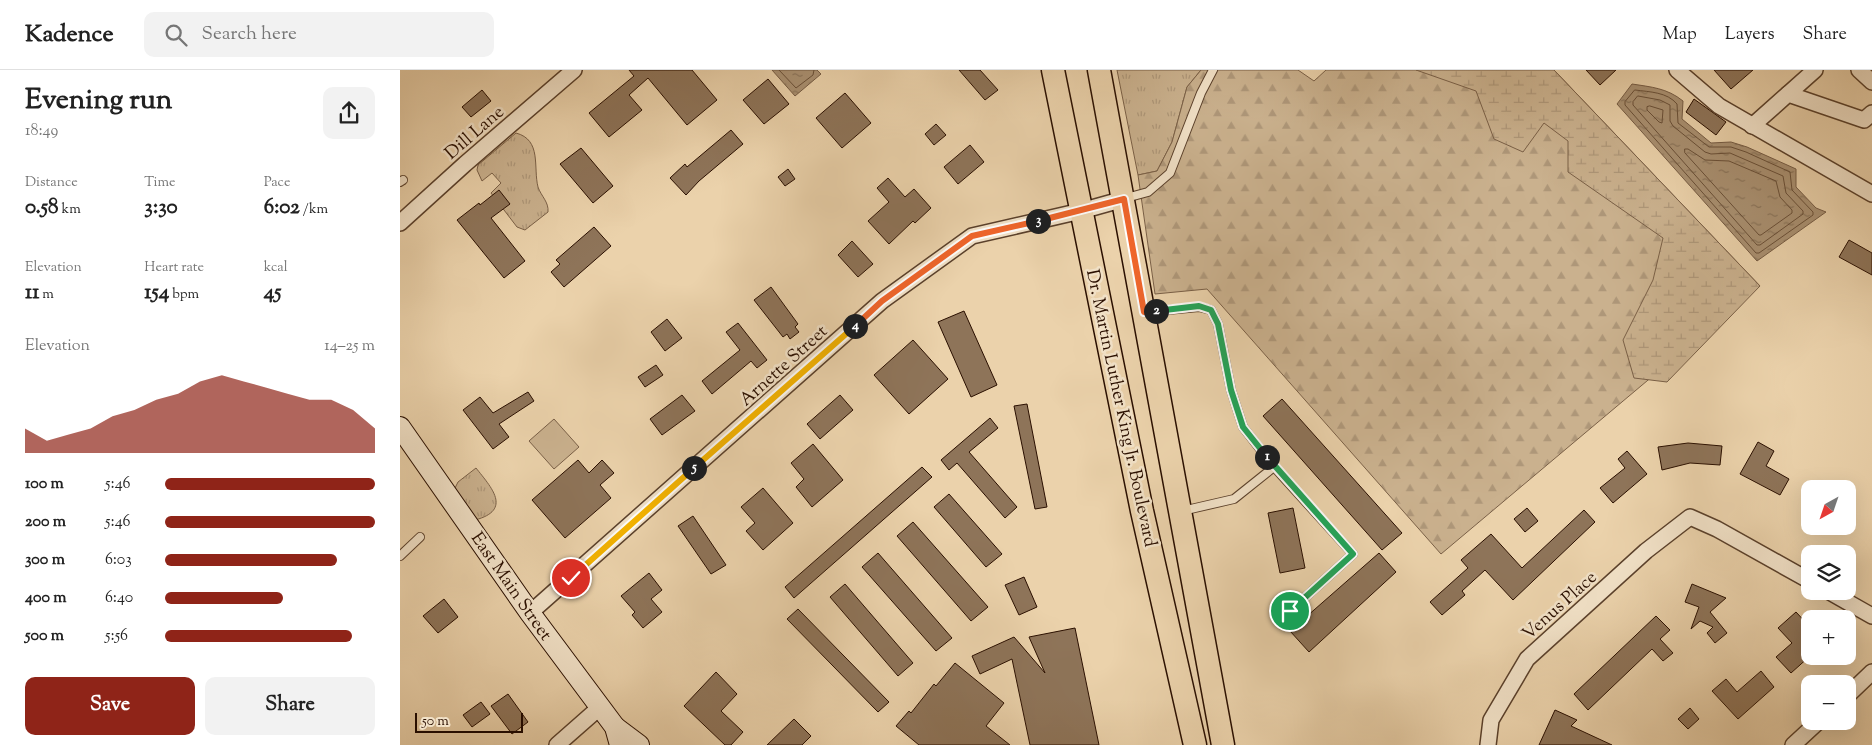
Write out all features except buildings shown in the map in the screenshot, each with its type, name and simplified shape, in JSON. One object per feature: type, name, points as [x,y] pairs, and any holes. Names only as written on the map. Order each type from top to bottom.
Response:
[{"type":"main road","name":"Dr. Martin Luther King Jr. Boulevard","points":[[1053,70],[1142,510],[1195,745]]},
{"type":"main road","name":"Dr. Martin Luther King Jr. Boulevard","points":[[1099,70],[1223,745]]},
{"type":"street","name":"Dill Lane","points":[[400,223],[574,70]]},
{"type":"street","points":[[1677,70],[1719,106],[1872,194]]},
{"type":"street","points":[[1752,126],[1815,70]]},
{"type":"street","points":[[1859,70],[1872,82]]},
{"type":"street","points":[[1788,94],[1864,120],[1872,113]]},
{"type":"street","name":"Arnette Street","points":[[530,613],[882,301],[972,236],[1124,199]]},
{"type":"street","name":"East Main Street","points":[[400,427],[618,736],[639,745]]},
{"type":"street","name":"Venus Place","points":[[1488,745],[1491,720],[1527,659],[1646,551],[1690,517],[1717,529],[1801,576]]},
{"type":"street","points":[[1844,600],[1872,616]]},
{"type":"street","points":[[1856,687],[1872,672]]},
{"type":"street","points":[[556,745],[599,708]]},
{"type":"street","points":[[1793,745],[1809,730]]},
{"type":"lane","points":[[1124,199],[1148,192],[1170,173],[1200,93],[1213,70]]},
{"type":"lane","points":[[1144,312],[1199,306],[1211,310],[1218,324],[1231,390],[1243,427],[1274,467],[1353,554],[1290,611]]},
{"type":"lane","points":[[1180,512],[1234,499],[1274,467]]},
{"type":"lane","points":[[400,556],[420,538]]},
{"type":"green space","points":[[1117,70],[1201,70],[1187,87],[1172,142],[1157,171],[1138,175]]},
{"type":"green space","points":[[1201,70],[1298,70],[1314,81],[1326,70],[1554,70],[1760,286],[1441,554],[1207,289],[1155,294],[1138,175],[1157,171],[1172,142],[1187,87]]},
{"type":"green space","points":[[1416,70],[1554,70],[1760,286],[1667,382],[1634,378],[1623,340],[1653,280],[1663,238],[1568,172],[1568,141],[1544,123],[1523,152],[1494,139],[1476,91]]},
{"type":"green space","points":[[516,133],[530,142],[533,148],[538,187],[548,208],[548,212],[525,230],[517,227],[491,193],[501,183],[492,173],[482,181],[477,170],[478,165]]},
{"type":"green space","points":[[554,419],[579,447],[554,469],[529,441]]},
{"type":"green space","points":[[476,468],[492,490],[496,504],[487,516],[475,520],[453,492],[458,482]]},
{"type":"water","points":[[772,70],[817,70],[821,74],[795,96]]},
{"type":"water","points":[[1632,84],[1665,91],[1683,101],[1682,119],[1711,143],[1731,142],[1747,147],[1796,169],[1796,187],[1816,208],[1826,212],[1757,261],[1617,104]]},
{"type":"route","points":[[571,578],[882,301],[972,236],[1124,199],[1144,312],[1199,306],[1211,310],[1218,324],[1231,390],[1243,427],[1274,467],[1353,554],[1290,611]]}]
